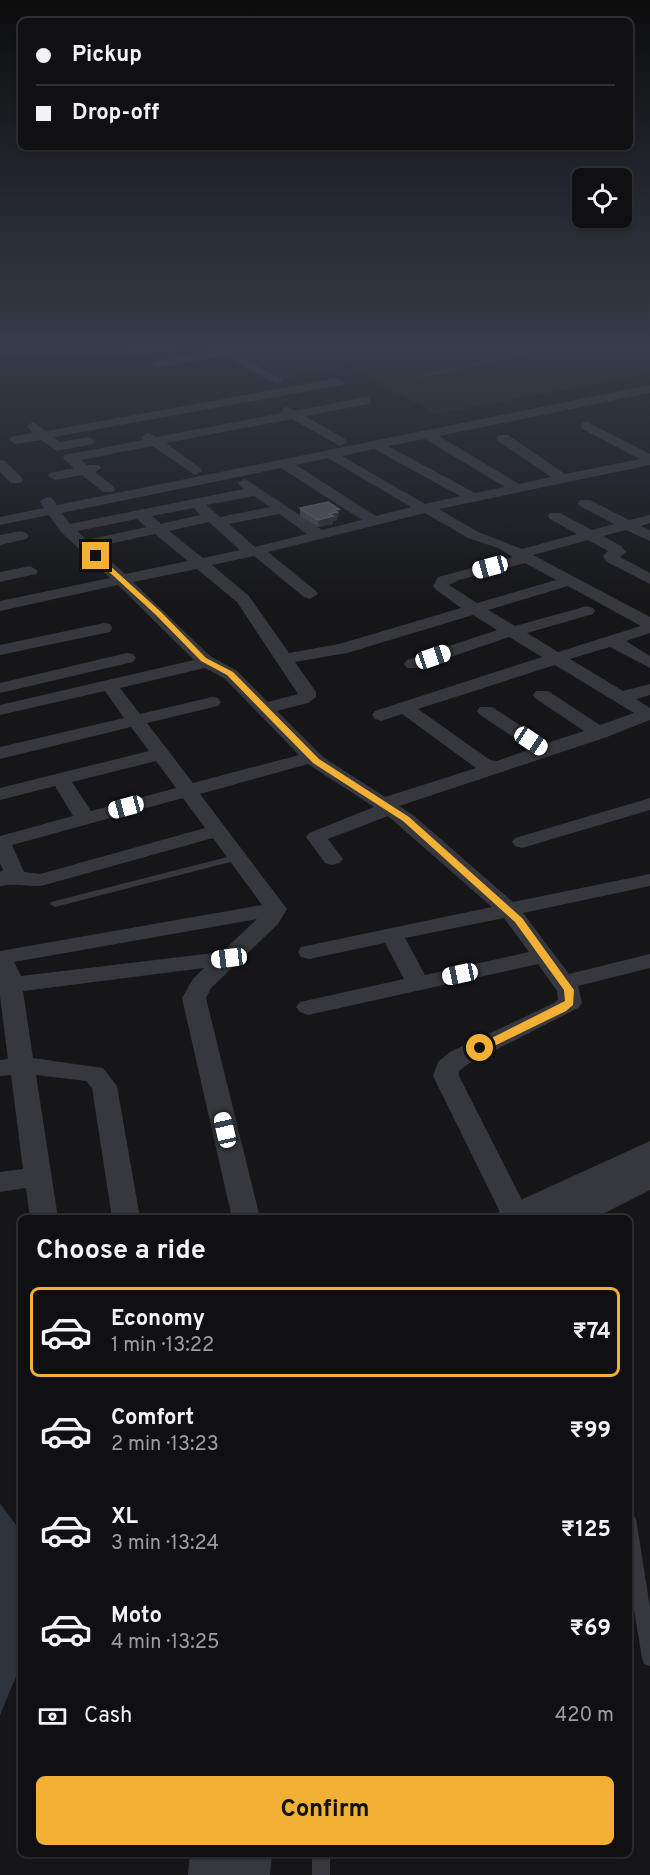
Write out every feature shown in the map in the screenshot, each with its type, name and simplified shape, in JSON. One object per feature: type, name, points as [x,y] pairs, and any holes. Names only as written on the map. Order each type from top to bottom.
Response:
[{"type":"street","points":[[22,430],[12,435],[64,430]]},
{"type":"street","points":[[39,430],[44,434],[55,454],[70,458],[108,489]]},
{"type":"street","points":[[70,458],[210,430]]},
{"type":"street","points":[[320,430],[340,442]]},
{"type":"street","points":[[0,510],[50,506],[398,430]]},
{"type":"street","points":[[0,520],[108,489],[187,476],[231,474],[444,430]]},
{"type":"street","points":[[595,430],[650,460]]},
{"type":"street","points":[[55,454],[140,431],[170,454],[187,476]]},
{"type":"street","points":[[426,434],[518,489]]},
{"type":"street","points":[[502,438],[563,479]]},
{"type":"street","points":[[376,445],[474,498]]},
{"type":"street","points":[[149,458],[192,449]]},
{"type":"street","points":[[330,454],[473,535],[503,545],[650,626]]},
{"type":"street","points":[[0,606],[254,551],[425,508],[650,460]]},
{"type":"street","points":[[283,463],[374,521]]},
{"type":"street","points":[[0,464],[16,480]]},
{"type":"street","points":[[55,476],[107,466]]},
{"type":"street","points":[[231,474],[319,535]]},
{"type":"street","points":[[66,529],[256,491]]},
{"type":"street","points":[[196,503],[310,594]]},
{"type":"street","points":[[585,503],[650,536]]},
{"type":"street","points":[[50,506],[66,529],[208,662],[230,674],[312,757],[388,806],[510,911],[564,982],[571,997],[570,1002],[562,1008],[459,1058],[447,1068],[446,1076],[514,1215]]},
{"type":"street","points":[[83,545],[158,529],[282,509]]},
{"type":"street","points":[[140,514],[243,599],[307,692],[307,697],[265,709]]},
{"type":"street","points":[[555,516],[618,550],[611,556],[612,559],[650,579]]},
{"type":"street","points":[[332,860],[316,837],[388,806],[644,716],[642,710],[473,608],[445,590],[441,583],[453,577],[648,519]]},
{"type":"street","points":[[0,540],[21,536]]},
{"type":"street","points":[[0,577],[30,571]]},
{"type":"street","points":[[285,659],[341,649],[568,581]]},
{"type":"street","points":[[413,664],[511,632],[587,611]]},
{"type":"street","points":[[381,716],[650,626]]},
{"type":"street","points":[[0,650],[104,628]]},
{"type":"street","points":[[611,640],[650,663]]},
{"type":"street","points":[[0,688],[128,658]]},
{"type":"street","points":[[0,710],[208,662]]},
{"type":"street","points":[[109,685],[276,909]]},
{"type":"street","points":[[621,697],[650,689]]},
{"type":"street","points":[[542,695],[600,733]]},
{"type":"street","points":[[0,753],[212,702]]},
{"type":"street","points":[[405,708],[484,765],[498,767]]},
{"type":"street","points":[[486,711],[546,752]]},
{"type":"street","points":[[0,794],[162,754]]},
{"type":"street","points":[[219,831],[41,880],[6,877],[13,866],[0,842],[312,757]]},
{"type":"street","points":[[60,779],[85,818]]},
{"type":"street","points":[[522,842],[650,804]]},
{"type":"street","points":[[309,952],[650,880]]},
{"type":"street","points":[[245,1215],[194,998],[201,984],[270,919],[276,909]]},
{"type":"street","points":[[44,1215],[38,1177],[11,1066],[10,985],[8,970],[0,958],[276,909]]},
{"type":"street","points":[[392,935],[418,983]]},
{"type":"street","points":[[308,1007],[545,956]]},
{"type":"street","points":[[10,985],[229,958]]},
{"type":"street","points":[[564,982],[650,961]]},
{"type":"street","points":[[11,1066],[94,1074],[104,1086],[126,1215]]},
{"type":"street","points":[[519,1215],[650,1153]]},
{"type":"street","points":[[571,1215],[650,1175]]},
{"type":"street","points":[[0,1182],[38,1177]]},
{"type":"street","points":[[213,1875],[215,1857]]},
{"type":"street","points":[[245,1875],[247,1857]]},
{"type":"lane","points":[[55,904],[239,857]]},
{"type":"lane","points":[[632,1544],[650,1658]]},
{"type":"lane","points":[[321,1857],[321,1875]]},
{"type":"shaded area","points":[[0,1503],[18,1528],[18,1671],[0,1715]]},
{"type":"building","points":[[328,502],[339,509],[329,514],[333,516],[318,520],[300,508]]},
{"type":"route","points":[[96,556],[159,614],[204,660],[230,674],[316,761],[406,819],[519,920],[569,990],[570,1002],[480,1048]]}]
